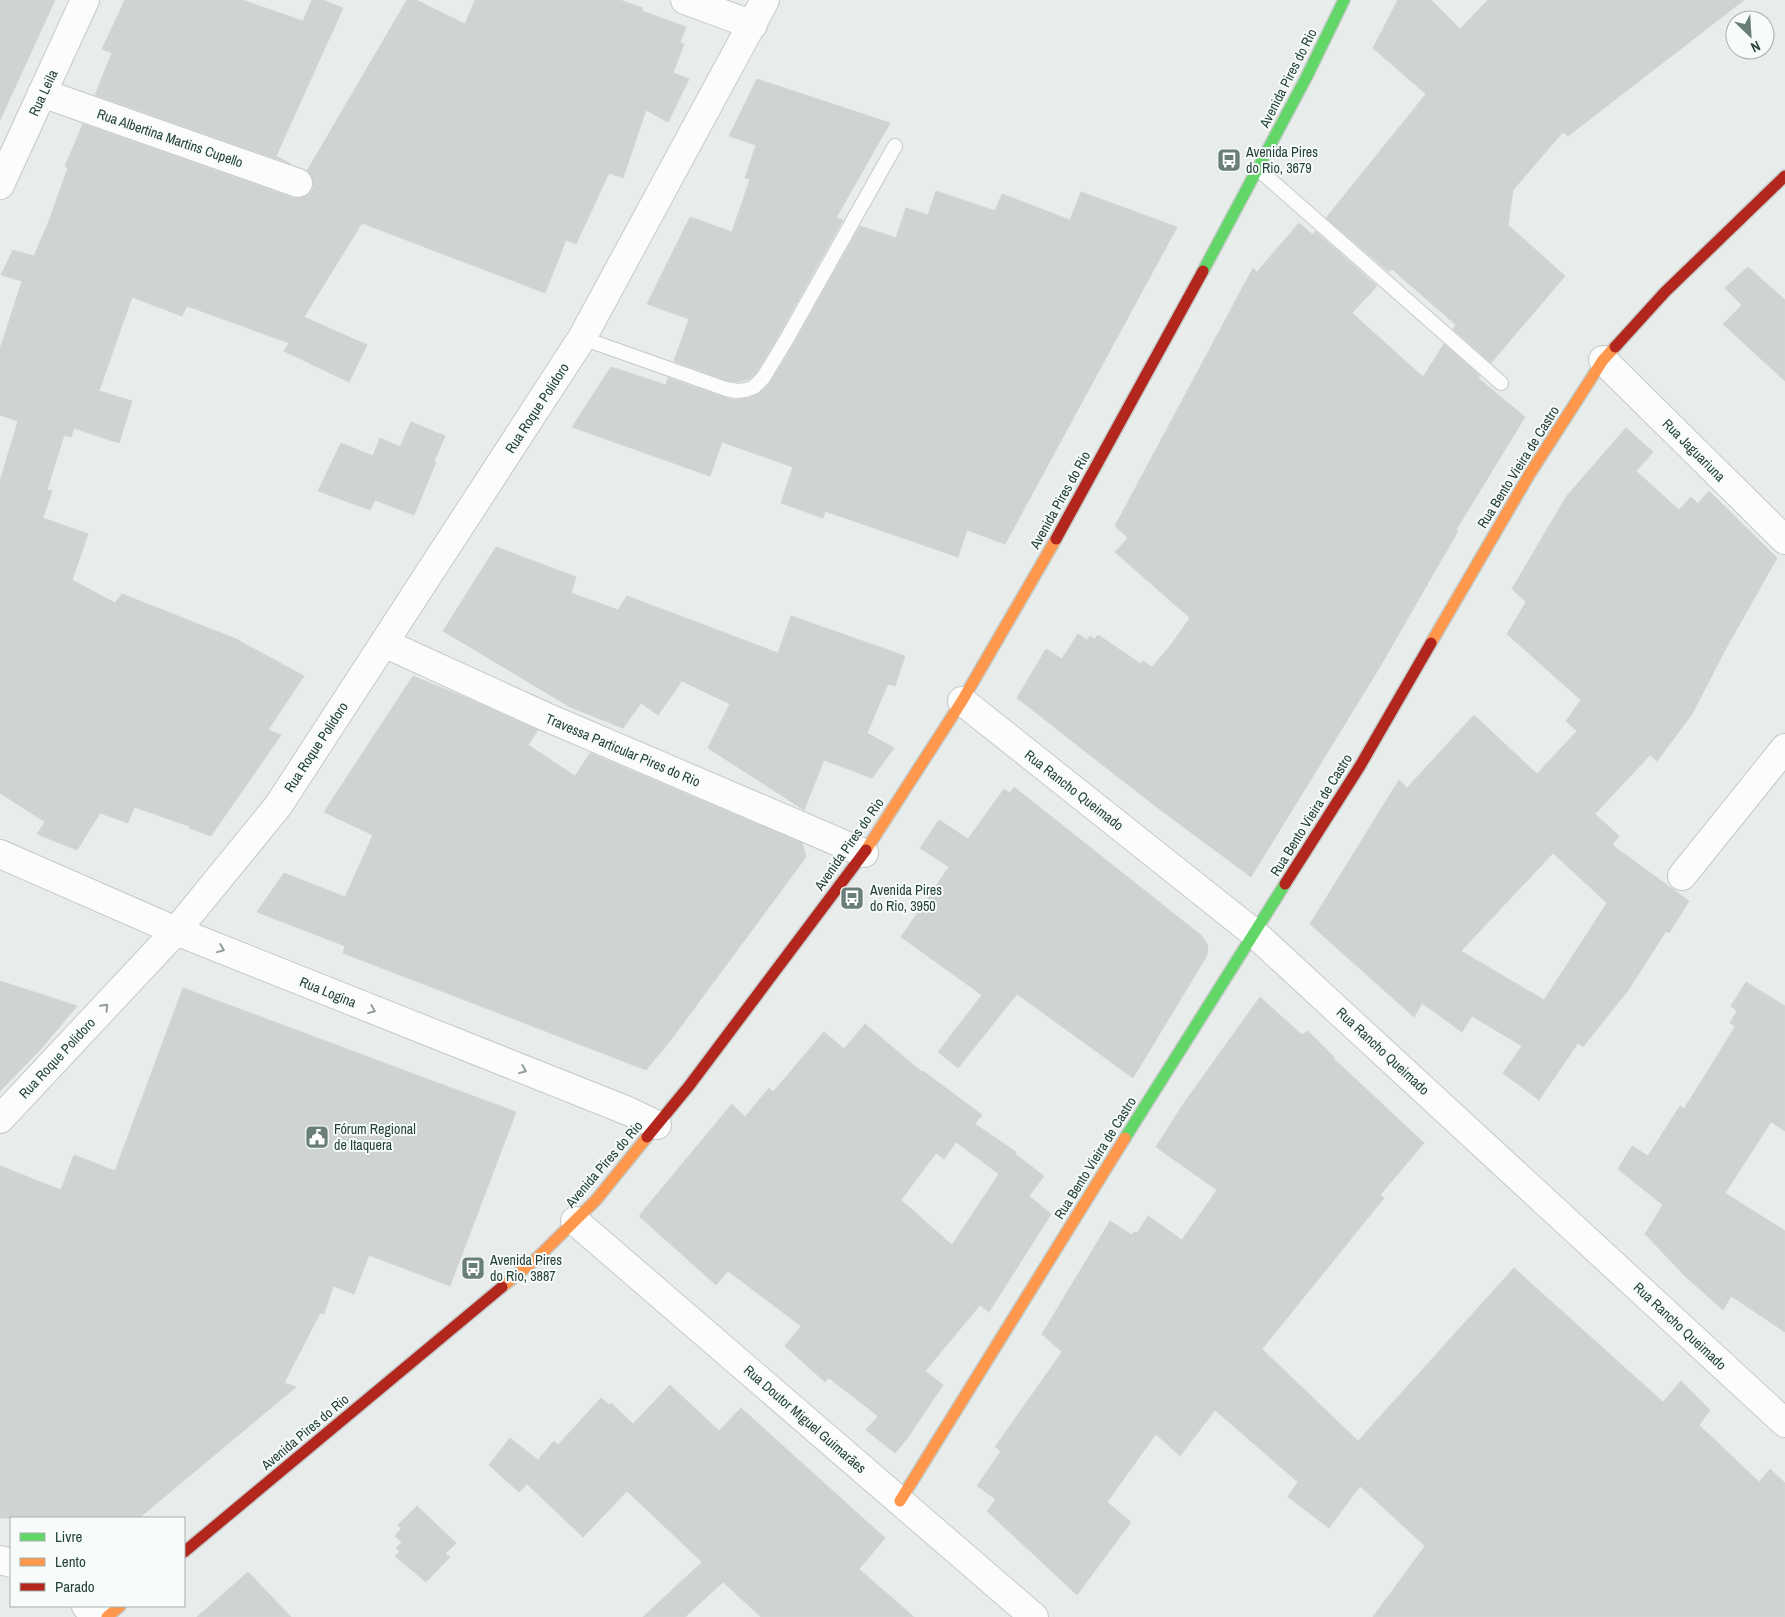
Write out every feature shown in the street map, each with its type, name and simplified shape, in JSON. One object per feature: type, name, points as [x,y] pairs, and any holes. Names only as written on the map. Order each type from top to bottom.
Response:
[{"type":"main road","name":"Avenida Pires do Rio","points":[[185,1551],[536,1258],[575,1221],[618,1173],[689,1086],[864,853],[962,701],[1043,562],[1258,169],[1306,78],[1344,0]]},
{"type":"main road","name":"Rua Bento Vieira de Castro","points":[[900,1501],[1087,1198],[1360,766],[1529,475],[1603,360],[1665,292],[1785,176]]},
{"type":"main road","points":[[107,1617],[119,1607]]},
{"type":"street","name":"Rua Leila","points":[[0,185],[85,0]]},
{"type":"street","points":[[685,0],[753,25]]},
{"type":"street","name":"Rua Roque Polidoro","points":[[0,1119],[176,931],[278,806],[582,338],[765,0]]},
{"type":"street","name":"Rua Albertina Martins Cupello","points":[[42,93],[298,183]]},
{"type":"street","name":"Rua Jaguariuna","points":[[1603,360],[1785,540]]},
{"type":"street","name":"Travessa Particular Pires do Rio","points":[[384,643],[553,720],[864,853]]},
{"type":"street","name":"Rua Rancho Queimado","points":[[962,701],[1254,933],[1785,1423]]},
{"type":"street","points":[[1682,876],[1785,748]]},
{"type":"street","name":"Rua Logina","points":[[0,854],[176,931],[628,1111],[657,1125]]},
{"type":"street","name":"Rua Doutor Miguel Guimarães","points":[[575,1221],[1034,1617]]},
{"type":"street","points":[[87,1607],[100,1617]]},
{"type":"lane","points":[[582,338],[726,389],[737,391],[754,387],[763,378],[785,342],[895,146]]},
{"type":"lane","points":[[1258,169],[1501,383]]},
{"type":"building","points":[[0,0],[55,0],[0,120]]},
{"type":"building","points":[[125,0],[242,0],[303,21],[312,0],[323,0],[343,8],[276,156],[291,164],[95,95],[112,53],[102,49]]},
{"type":"building","points":[[407,0],[416,0],[465,24],[475,0],[620,0],[643,8],[642,11],[686,27],[680,43],[684,44],[673,73],[689,79],[668,122],[646,110],[623,178],[609,173],[576,244],[566,240],[545,293],[362,223],[304,317],[367,345],[349,382],[284,351],[289,343],[187,306],[182,316],[132,297],[99,391],[132,401],[119,443],[74,428],[71,437],[64,435],[47,490],[52,491],[43,518],[88,534],[72,580],[115,603],[122,594],[236,639],[304,676],[268,730],[281,735],[211,836],[189,828],[189,826],[134,807],[128,823],[100,813],[77,850],[37,834],[45,822],[0,793],[0,481],[18,421],[0,415],[0,349],[22,281],[1,275],[13,250],[34,256],[68,168],[65,166],[83,124],[293,198],[308,195],[313,189],[313,181],[307,171]]},
{"type":"building","points":[[1398,0],[1431,0],[1460,29],[1488,0],[1744,0],[1731,10],[1725,10],[1725,15],[1568,136],[1563,132],[1513,190],[1508,225],[1565,276],[1491,363],[1453,329],[1456,325],[1392,269],[1389,272],[1326,218],[1426,94],[1373,48]]},
{"type":"building","points":[[757,79],[890,123],[836,218],[843,220],[777,338],[756,373],[749,379],[737,382],[728,381],[674,361],[689,319],[647,304],[690,217],[732,232],[750,179],[745,178],[756,145],[729,136]]},
{"type":"building","points":[[936,191],[995,211],[1002,194],[1070,220],[1081,192],[1177,227],[1005,544],[967,530],[958,557],[825,511],[823,518],[781,503],[793,467],[722,442],[710,476],[572,427],[611,367],[666,385],[668,378],[735,400],[749,398],[760,393],[770,383],[792,347],[860,226],[896,238],[906,208],[928,215]]},
{"type":"building","points":[[1299,223],[1313,235],[1315,231],[1377,286],[1352,313],[1423,377],[1444,344],[1480,376],[1478,378],[1525,417],[1456,530],[1458,531],[1378,670],[1251,877],[1154,805],[1017,698],[1046,649],[1062,659],[1078,634],[1087,640],[1090,636],[1095,639],[1098,635],[1141,664],[1143,661],[1152,667],[1190,618],[1115,552],[1128,538],[1115,526],[1253,268],[1257,272]]},
{"type":"building","points":[[1748,267],[1785,300],[1785,381],[1723,324],[1742,305],[1725,288]]},
{"type":"building","points":[[411,422],[445,436],[414,515],[375,500],[370,510],[318,491],[341,443],[373,456],[380,438],[400,447]]},
{"type":"building","points":[[1626,428],[1653,452],[1636,471],[1679,510],[1691,497],[1698,504],[1709,491],[1777,558],[1725,650],[1692,714],[1657,761],[1650,755],[1595,814],[1619,836],[1612,845],[1689,901],[1669,933],[1666,931],[1629,989],[1583,1047],[1578,1043],[1539,1100],[1503,1073],[1522,1046],[1472,1016],[1462,1032],[1422,1003],[1414,1017],[1310,924],[1399,780],[1407,788],[1474,715],[1537,774],[1577,731],[1566,721],[1581,700],[1507,634],[1526,602],[1512,589],[1566,497]],"holes":[[[1553,853],[1607,903],[1544,1000],[1461,951]]]},
{"type":"building","points":[[496,547],[576,577],[571,593],[618,610],[627,596],[778,653],[791,616],[905,656],[895,686],[888,684],[867,733],[894,748],[872,778],[824,760],[804,810],[708,748],[730,704],[682,681],[658,715],[641,703],[623,728],[570,707],[443,631]]},
{"type":"building","points":[[413,676],[538,730],[528,745],[575,776],[590,753],[802,843],[806,857],[673,1037],[646,1070],[343,953],[345,946],[257,912],[284,873],[345,897],[373,835],[324,812]]},
{"type":"building","points":[[1014,787],[1202,936],[1207,944],[1206,957],[1133,1078],[1017,994],[958,1068],[938,1052],[982,995],[901,937],[949,867],[920,848],[939,820],[968,839],[1004,789],[1010,793]]},
{"type":"building","points":[[0,981],[77,1006],[40,1050],[0,1091]]},
{"type":"building","points":[[1746,982],[1785,1006],[1785,1131],[1771,1122],[1725,1193],[1785,1231],[1785,1332],[1731,1296],[1723,1310],[1684,1275],[1645,1234],[1663,1205],[1618,1169],[1632,1146],[1648,1156],[1680,1106],[1684,1109],[1735,1026],[1730,1023],[1737,1011],[1731,1006]]},
{"type":"building","points":[[183,988],[516,1112],[450,1286],[369,1255],[354,1294],[333,1286],[324,1314],[320,1313],[284,1383],[296,1387],[140,1517],[0,1518],[0,1166],[61,1190],[74,1155],[115,1171]]},
{"type":"building","points":[[1260,997],[1302,1035],[1308,1031],[1333,1058],[1424,1143],[1380,1195],[1384,1198],[1262,1349],[1358,1441],[1514,1268],[1663,1402],[1681,1381],[1710,1410],[1699,1425],[1759,1482],[1770,1469],[1785,1483],[1785,1617],[1373,1617],[1425,1546],[1360,1486],[1329,1528],[1288,1497],[1298,1482],[1215,1410],[1180,1456],[1156,1434],[1107,1502],[1131,1522],[1077,1595],[987,1511],[996,1499],[977,1486],[1001,1451],[995,1447],[1062,1352],[1042,1334],[1110,1221],[1132,1235],[1134,1232],[1137,1233],[1148,1216],[1182,1240],[1217,1190],[1156,1147],[1184,1103]]},
{"type":"building","points":[[865,1024],[922,1072],[982,1115],[975,1124],[1016,1152],[1015,1154],[1044,1176],[1029,1196],[1051,1214],[989,1312],[980,1305],[925,1371],[943,1385],[895,1453],[866,1430],[878,1416],[829,1378],[825,1382],[785,1346],[801,1326],[728,1271],[716,1285],[639,1216],[732,1104],[745,1117],[769,1088],[773,1092],[824,1032],[844,1049]],"holes":[[[956,1142],[999,1174],[952,1245],[901,1200],[936,1153],[944,1159]]]},
{"type":"building","points":[[670,1385],[719,1431],[741,1408],[885,1538],[859,1569],[914,1617],[761,1617],[723,1582],[685,1617],[643,1617],[702,1562],[627,1491],[583,1537],[527,1484],[519,1492],[489,1465],[510,1438],[538,1460],[554,1441],[558,1445],[601,1398],[609,1405],[611,1403],[633,1424]]},
{"type":"building","points":[[417,1506],[456,1543],[445,1554],[450,1557],[426,1582],[395,1556],[400,1552],[396,1548],[402,1542],[395,1536],[401,1529],[398,1525]]},
{"type":"building","points":[[248,1572],[291,1617],[197,1617]]},
{"type":"traffic: fast","points":[[1203,271],[1306,78],[1344,0]]},
{"type":"traffic: fast","points":[[1125,1138],[1285,884]]},
{"type":"traffic: slow","points":[[1431,643],[1529,475],[1603,360],[1615,347]]},
{"type":"traffic: slow","points":[[866,850],[962,701],[1056,539]]},
{"type":"traffic: slow","points":[[502,1287],[536,1259],[596,1200],[647,1137]]},
{"type":"traffic: slow","points":[[900,1501],[1125,1138]]},
{"type":"traffic: slow","points":[[107,1617],[119,1607]]},
{"type":"traffic: jam","points":[[1615,347],[1665,292],[1785,176]]},
{"type":"traffic: jam","points":[[1056,539],[1203,271]]},
{"type":"traffic: jam","points":[[1285,884],[1360,766],[1431,643]]},
{"type":"traffic: jam","points":[[647,1137],[689,1086],[866,850]]},
{"type":"traffic: jam","points":[[185,1551],[502,1287]]},
{"type":"place","name":"Avenida Pires do Rio, 3679","points":[[1229,160]]},
{"type":"place","name":"Avenida Pires do Rio, 3950","points":[[852,898]]},
{"type":"place","name":"Fórum Regional de Itaquera","points":[[317,1137]]},
{"type":"place","name":"Avenida Pires do Rio, 3887","points":[[473,1268]]}]
